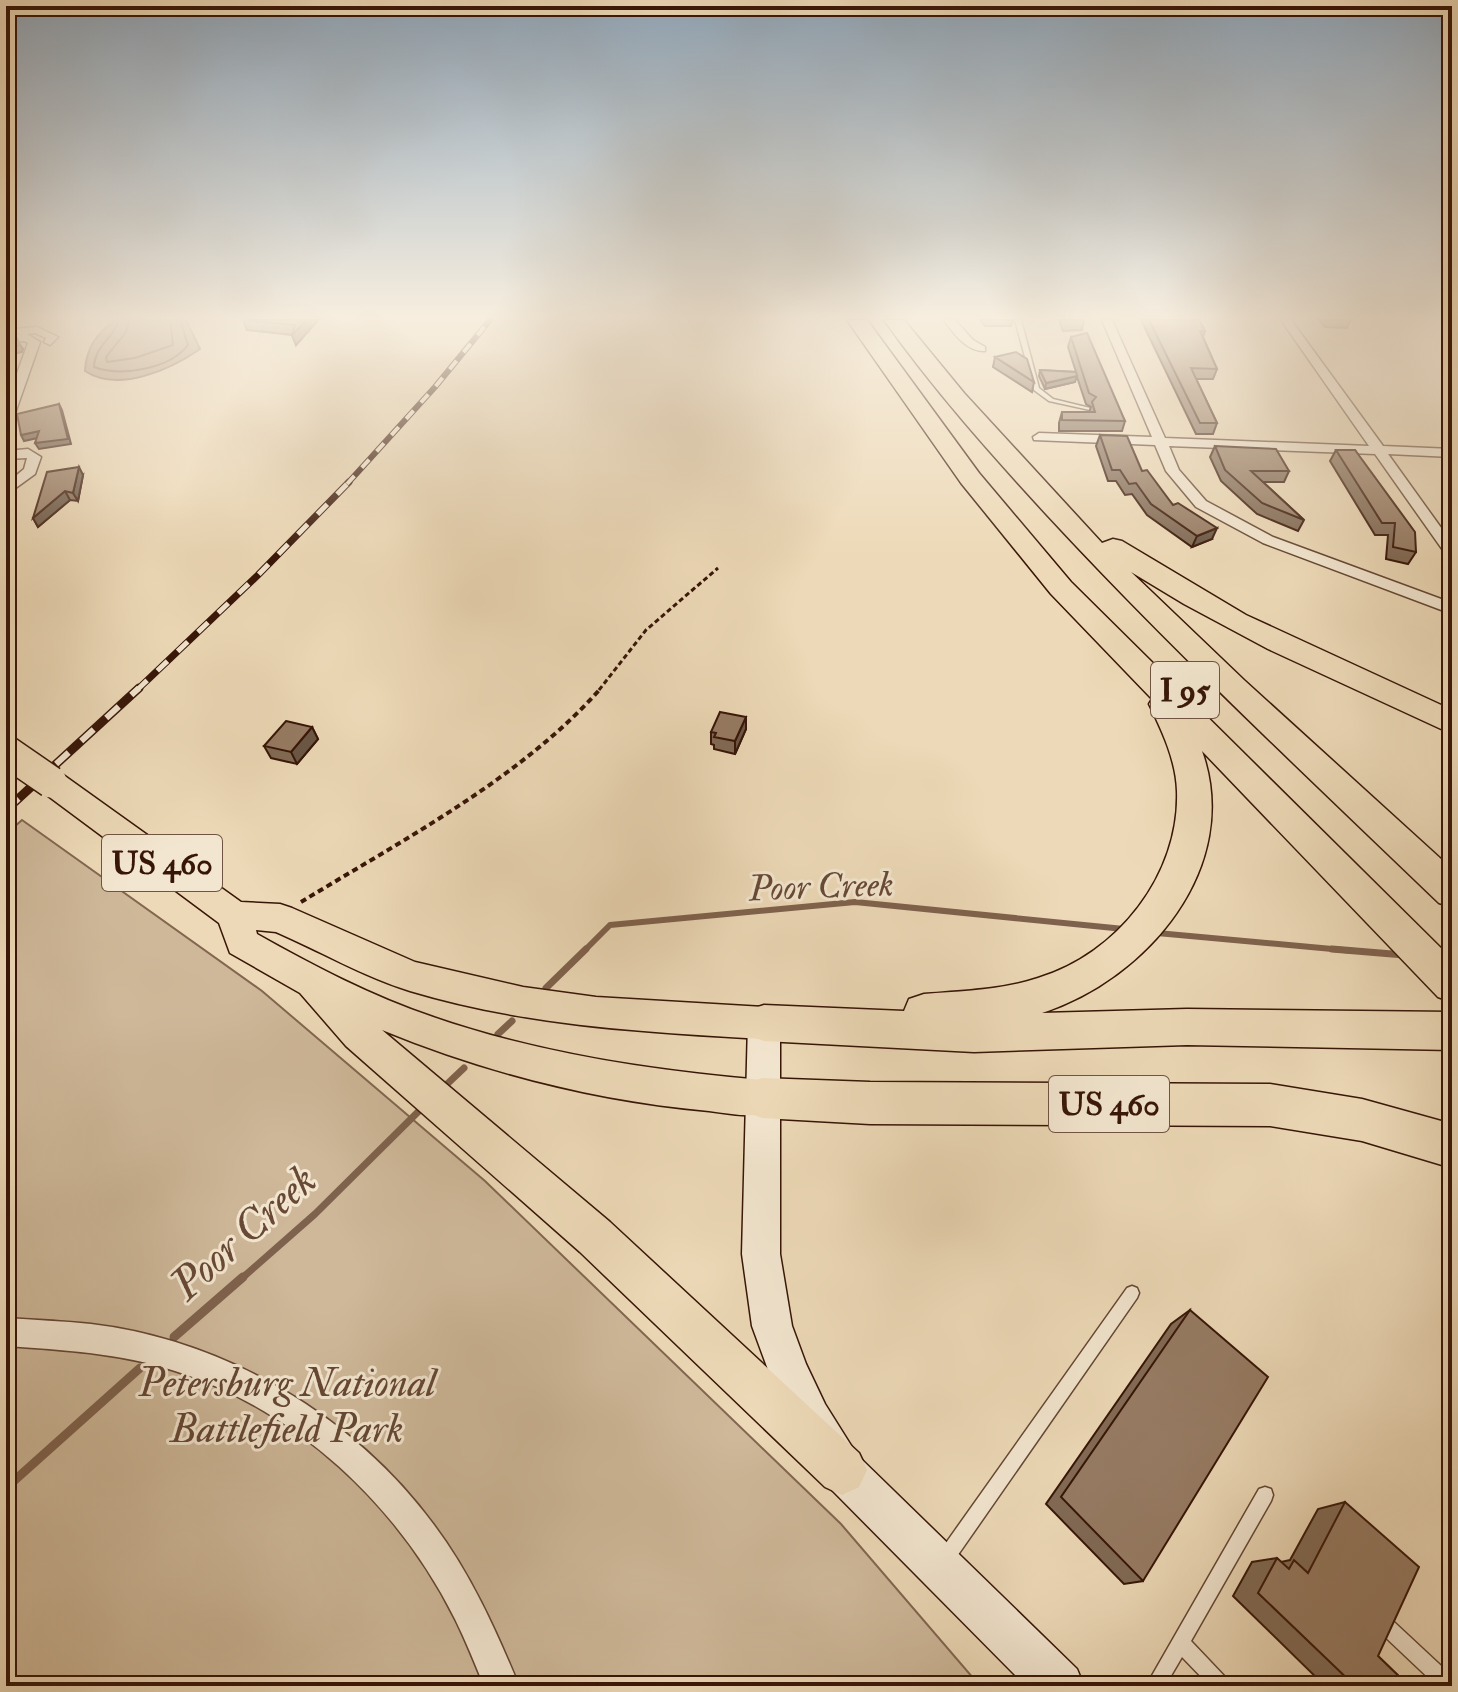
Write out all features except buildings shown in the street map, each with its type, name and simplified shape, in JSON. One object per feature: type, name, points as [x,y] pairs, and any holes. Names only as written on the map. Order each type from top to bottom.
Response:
[{"type":"highway","name":"I 95","points":[[914,399],[928,418],[1101,605],[1450,973]]},
{"type":"highway","name":"I 95","points":[[959,399],[1004,454],[1123,580],[1452,892]]},
{"type":"highway","points":[[928,418],[970,478],[1041,565],[1155,685],[1450,973]]},
{"type":"highway","points":[[1004,454],[1102,539],[1174,587],[1288,647],[1452,723]]},
{"type":"highway","points":[[815,1026],[1027,999],[1075,981],[1136,936],[1160,908],[1178,879],[1189,850],[1193,821],[1194,791],[1190,769],[1180,738],[1155,685]]},
{"type":"highway","name":"US 460","points":[[6,751],[234,915],[280,918],[381,965],[469,992],[596,1013],[974,1033],[1187,1027],[1452,1031]]},
{"type":"highway","name":"US 460","points":[[234,915],[242,943],[314,985],[426,1034],[499,1057],[577,1075],[660,1089],[870,1103],[1270,1105],[1326,1112],[1452,1146]]},
{"type":"highway","points":[[314,985],[359,1034],[595,1237],[842,1470]]},
{"type":"main road","points":[[764,1023],[761,1254],[772,1326],[788,1372],[810,1419],[842,1470],[1060,1686]]},
{"type":"street","points":[[6,422],[14,399]]},
{"type":"street","points":[[1142,399],[1181,484],[1222,519],[1268,540],[1450,602]]},
{"type":"street","points":[[1343,399],[1452,553]]},
{"type":"street","points":[[1039,437],[1452,453]]},
{"type":"street","points":[[6,455],[28,453],[34,457],[30,471],[6,491]]},
{"type":"street","points":[[6,1332],[48,1332],[111,1340],[177,1358],[228,1375],[284,1404],[329,1434],[413,1520],[454,1581],[502,1686]]},
{"type":"lane","points":[[1050,399],[1088,409]]},
{"type":"lane","points":[[940,1567],[1132,1293]]},
{"type":"lane","points":[[1155,1686],[1265,1495]]},
{"type":"lane","points":[[1388,1628],[1450,1686]]},
{"type":"lane","points":[[1181,1643],[1222,1686]]},
{"type":"path","points":[[280,918],[307,897],[450,811],[551,738],[599,691],[646,630],[718,568]]},
{"type":"green space","name":"Petersburg National Battlefield Park","points":[[22,820],[262,991],[485,1181],[841,1524],[980,1686],[6,1686],[6,834]]},
{"type":"waterway","name":"Poor Creek","points":[[586,949],[610,925],[855,902],[1124,929]]},
{"type":"waterway","name":"Poor Creek","points":[[1157,933],[1333,949]]},
{"type":"waterway","name":"Poor Creek","points":[[546,988],[586,949]]},
{"type":"waterway","name":"Poor Creek","points":[[1333,949],[1404,955]]},
{"type":"waterway","name":"Poor Creek","points":[[1333,949],[1354,951]]},
{"type":"waterway","name":"Poor Creek","points":[[498,1034],[512,1021]]},
{"type":"waterway","name":"Poor Creek","points":[[445,1086],[464,1068]]},
{"type":"waterway","name":"Poor Creek","points":[[241,1279],[315,1214],[423,1107]]},
{"type":"waterway","name":"Poor Creek","points":[[174,1337],[243,1277]]},
{"type":"waterway","name":"Poor Creek","points":[[6,1488],[140,1368]]},
{"type":"railway","points":[[347,484],[424,399]]},
{"type":"railway","points":[[137,690],[258,575],[349,482]]},
{"type":"railway","points":[[6,810],[139,688]]}]
